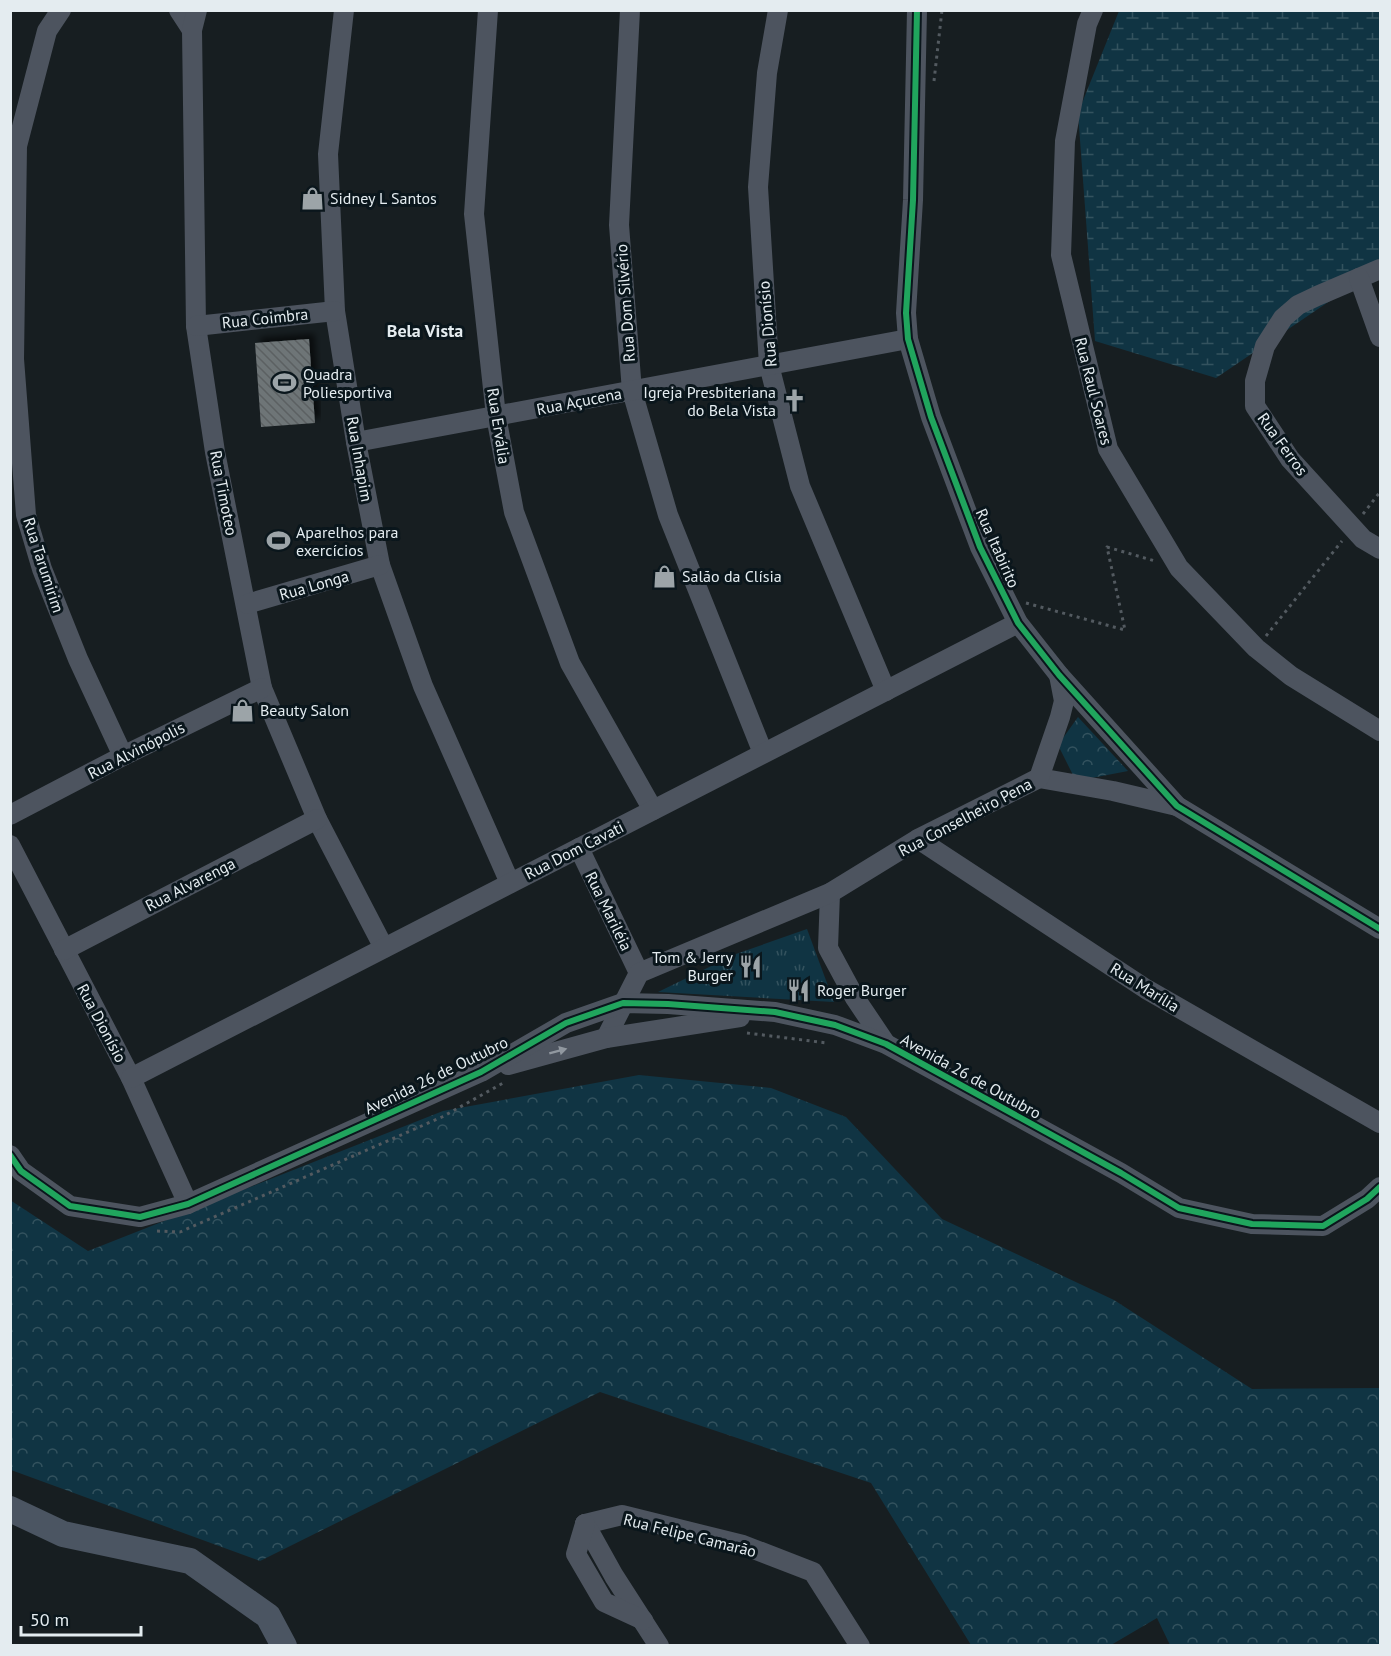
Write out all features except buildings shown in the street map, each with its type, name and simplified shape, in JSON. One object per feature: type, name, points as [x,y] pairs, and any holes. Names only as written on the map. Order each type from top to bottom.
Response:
[{"type":"main road","points":[[10,1509],[63,1534],[190,1561],[268,1616],[284,1646]]},
{"type":"street","name":"Rua Tarumirim","points":[[61,10],[47,31],[14,147],[14,359],[18,515],[78,659],[123,756]]},
{"type":"street","points":[[178,10],[192,30]]},
{"type":"street","name":"Rua Timoteo","points":[[197,10],[192,30],[196,326],[215,452],[262,687],[317,819],[384,948]]},
{"type":"street","name":"Rua Inhapim","points":[[344,10],[328,154],[335,311],[356,442],[380,565],[423,686],[510,883]]},
{"type":"street","name":"Rua Ervália","points":[[488,10],[474,214],[496,416],[514,512],[570,663],[653,810]]},
{"type":"street","name":"Rua Dom Silvério","points":[[630,10],[619,225],[632,391],[669,515],[763,753]]},
{"type":"street","name":"Rua Dionísio","points":[[778,10],[766,73],[758,188],[769,365],[801,486],[886,691]]},
{"type":"street","name":"Rua Itabirito","points":[[917,10],[914,200],[906,313],[908,339],[935,427],[980,546],[1014,595],[1059,675],[1177,806],[1380,929]]},
{"type":"street","name":"Rua Raul Soares","points":[[1094,10],[1088,24],[1065,141],[1061,255],[1108,449],[1179,568],[1256,648],[1291,676],[1380,731]]},
{"type":"street","name":"Rua Ferros","points":[[1380,269],[1308,301],[1283,318],[1265,346],[1255,381],[1255,405],[1290,459],[1363,539],[1380,549]]},
{"type":"street","points":[[1359,278],[1380,337]]},
{"type":"street","name":"Rua Coimbra","points":[[196,326],[335,311]]},
{"type":"street","name":"Rua Açucena","points":[[356,442],[908,339]]},
{"type":"street","name":"Rua Longa","points":[[247,604],[380,565]]},
{"type":"street","name":"Rua Dom Cavati","points":[[131,1078],[1025,618]]},
{"type":"street","name":"Rua Conselheiro Pena","points":[[639,974],[831,893],[918,839],[1039,778],[1064,701],[1059,675]]},
{"type":"street","name":"Rua Alvinópolis","points":[[10,815],[262,687]]},
{"type":"street","name":"Rua Itabirito","points":[[1039,778],[1113,791],[1177,806]]},
{"type":"street","name":"Rua Alvarenga","points":[[64,950],[317,819]]},
{"type":"street","name":"Rua Marília","points":[[918,839],[1146,989],[1380,1124]]},
{"type":"street","name":"Rua Dionísio","points":[[10,845],[131,1078],[188,1204]]},
{"type":"street","name":"Rua Mariléia","points":[[579,848],[639,974]]},
{"type":"street","points":[[831,893],[828,948],[855,998],[886,1044]]},
{"type":"street","points":[[606,1038],[639,974]]},
{"type":"street","name":"Avenida 26 de Outubro","points":[[10,1155],[21,1171],[70,1206],[140,1217],[188,1204],[481,1072],[567,1023],[623,1003],[668,1004],[775,1012],[835,1025],[886,1044],[1121,1173],[1179,1208],[1252,1224],[1323,1226],[1367,1199],[1380,1187]]},
{"type":"street","name":"Avenida 26 de Outubro","points":[[481,1072],[606,1038],[775,1012]]},
{"type":"street","name":"Rua Felipe Camarão","points":[[658,1646],[614,1576],[585,1524],[622,1515],[743,1545],[813,1572],[860,1646]]},
{"type":"path","points":[[933,91],[942,10]]},
{"type":"path","points":[[1256,648],[1380,492]]},
{"type":"path","points":[[1014,595],[1028,603],[1125,630],[1107,547],[1179,568]]},
{"type":"path","points":[[1014,595],[1028,603]]},
{"type":"path","points":[[1025,618],[1028,603]]},
{"type":"path","points":[[743,1032],[838,1044]]},
{"type":"path","points":[[156,1231],[180,1232],[442,1117],[505,1082]]},
{"type":"green space","points":[[1119,11],[1380,11],[1380,267],[1216,378],[1095,341],[1078,113]]},
{"type":"green space","points":[[1078,717],[1128,771],[1076,781],[1058,745]]},
{"type":"green space","points":[[807,929],[834,1002],[658,992],[736,954]]},
{"type":"green space","points":[[639,1075],[771,1088],[846,1117],[942,1219],[1114,1300],[1252,1389],[1380,1388],[1380,1645],[1170,1645],[1157,1618],[1111,1645],[971,1645],[871,1483],[600,1392],[260,1561],[11,1470],[10,1200],[88,1251],[443,1111]]},
{"type":"cycle path","points":[[917,10],[913,200],[906,313],[908,339],[931,417],[980,547],[1018,623],[1059,675],[1177,806],[1380,929]]},
{"type":"cycle path","points":[[10,1155],[21,1171],[70,1206],[140,1217],[188,1204],[481,1072],[566,1023],[623,1003],[668,1004],[775,1012],[835,1025],[886,1044],[1121,1173],[1179,1208],[1252,1224],[1323,1226],[1367,1199],[1380,1187]]},
{"type":"place","name":"Sidney L Santos","points":[[312,198]]},
{"type":"place","name":"Quadra Poliesportiva","points":[[285,383]]},
{"type":"place","name":"Igreja Presbiteriana do Bela Vista","points":[[794,401]]},
{"type":"place","name":"Aparelhos para exercícios","points":[[278,541]]},
{"type":"place","name":"Salão da Clísia","points":[[664,576]]},
{"type":"place","name":"Beauty Salon","points":[[242,710]]},
{"type":"place","name":"Tom & Jerry Burger","points":[[751,966]]},
{"type":"place","name":"Roger Burger","points":[[799,990]]},
{"type":"district","name":"Bela Vista","points":[[425,330]]}]
